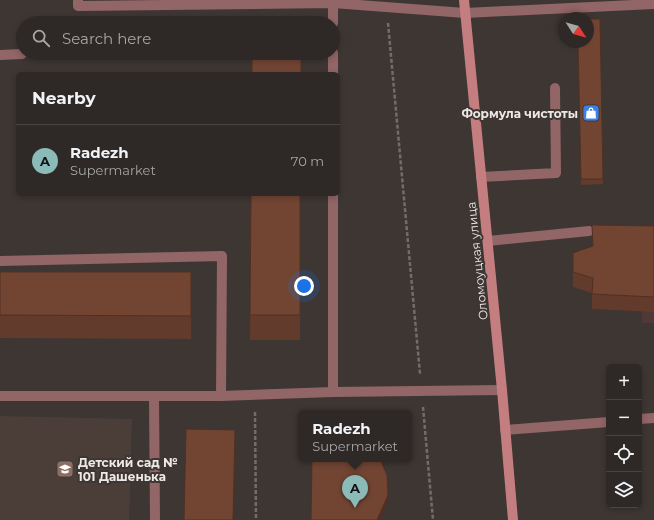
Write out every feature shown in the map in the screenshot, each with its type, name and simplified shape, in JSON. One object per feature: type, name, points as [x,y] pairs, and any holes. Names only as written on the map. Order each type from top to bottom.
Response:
[{"type":"street","name":"Оломоуцкая улица","points":[[464,0],[488,241],[513,520]]},
{"type":"lane","points":[[78,0],[78,6],[333,3],[465,13],[654,4]]},
{"type":"lane","points":[[333,3],[333,16]]},
{"type":"lane","points":[[0,55],[16,54]]},
{"type":"lane","points":[[333,60],[333,72]]},
{"type":"lane","points":[[481,177],[556,173],[555,88]]},
{"type":"lane","points":[[333,196],[333,392]]},
{"type":"lane","points":[[488,241],[589,231]]},
{"type":"lane","points":[[0,261],[222,256],[221,396]]},
{"type":"lane","points":[[0,396],[221,396],[254,393],[502,390]]},
{"type":"lane","points":[[154,396],[155,520]]},
{"type":"lane","points":[[642,419],[654,418]]},
{"type":"lane","points":[[505,430],[606,422]]},
{"type":"path","points":[[387,7],[433,520]]},
{"type":"path","points":[[254,393],[256,520]]},
{"type":"shaded area","points":[[642,297],[654,297],[654,323],[642,323]]},
{"type":"shaded area","name":"Детский сад № 101 Дашенька","points":[[0,416],[132,419],[129,520],[0,520]]},
{"type":"building","name":"Формула чистоты","points":[[594,19],[600,19],[603,179],[581,179],[578,48],[594,48]]},
{"type":"building","points":[[252,60],[301,60],[301,72],[252,72]]},
{"type":"building","points":[[251,196],[300,196],[300,315],[250,315]]},
{"type":"building","points":[[592,225],[654,226],[654,297],[592,294],[593,278],[573,272],[573,253],[593,246]]},
{"type":"building","points":[[0,272],[191,272],[191,316],[0,315]]},
{"type":"building","points":[[186,429],[235,430],[233,520],[184,520]]},
{"type":"building","points":[[312,462],[381,462],[387,475],[388,495],[377,520],[311,520]]},
{"type":"place","name":"Формула чистоты","points":[[591,113]]},
{"type":"place","name":"Детский сад № 101 Дашенька","points":[[65,469]]},
{"type":"place","name":"Radezh","points":[[355,508]]}]
